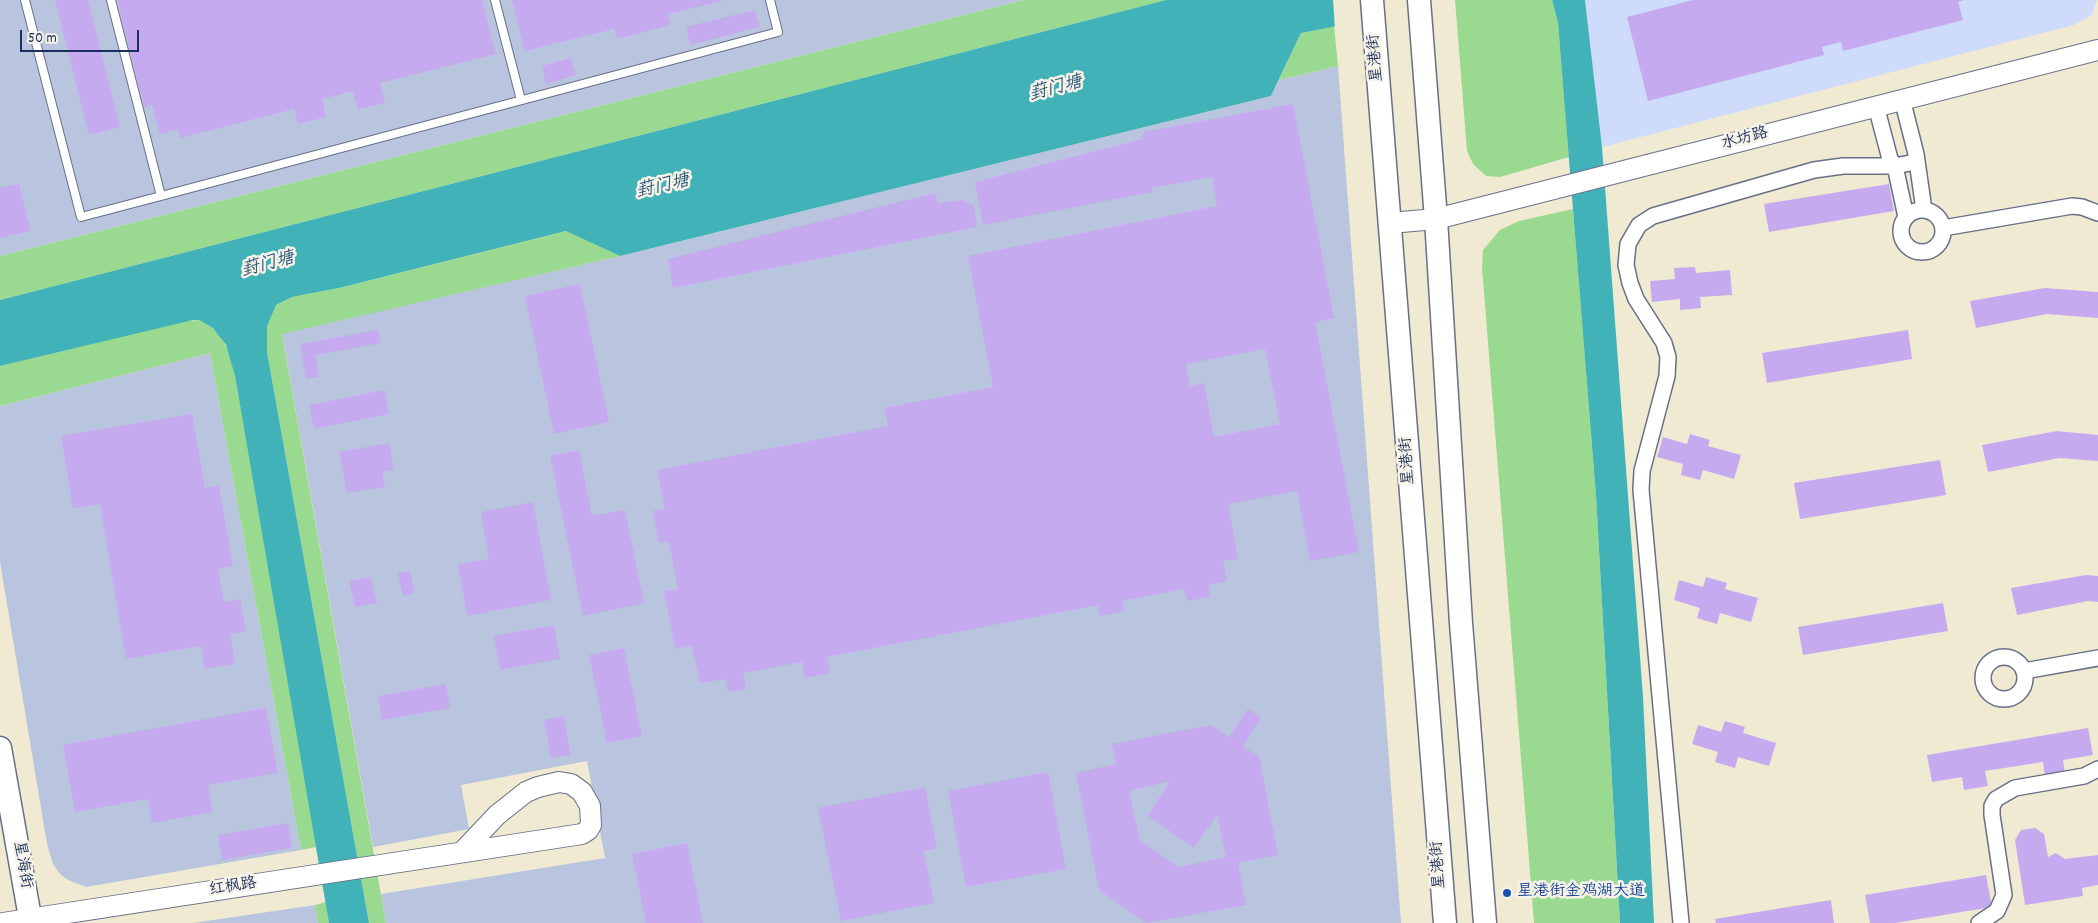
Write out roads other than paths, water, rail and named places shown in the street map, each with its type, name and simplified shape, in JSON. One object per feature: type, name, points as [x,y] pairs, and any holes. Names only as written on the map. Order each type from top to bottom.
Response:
[{"type":"main road","name":"星港街","points":[[1372,0],[1445,923]]},
{"type":"main road","points":[[1419,0],[1436,220],[1461,623],[1485,923]]},
{"type":"main road","name":"星海街","points":[[0,748],[31,921]]},
{"type":"street","name":"水坊路","points":[[1390,223],[1436,220],[2098,50]]},
{"type":"street","points":[[1902,99],[1916,154],[1915,162],[1924,210]]},
{"type":"street","points":[[1876,106],[1890,159],[1894,166],[1906,217]]},
{"type":"street","points":[[1681,923],[1641,490],[1642,471],[1667,376],[1668,357],[1664,343],[1636,299],[1630,283],[1626,265],[1628,244],[1634,231],[1643,221],[1670,211],[1814,170],[1842,166],[1894,166],[1915,162]]},
{"type":"street","points":[[1943,228],[2072,206],[2082,207],[2098,213]]},
{"type":"street","points":[[1924,210],[1937,215],[1943,228],[1940,242],[1933,249],[1924,252],[1914,250],[1906,245],[1902,236],[1902,226],[1906,217],[1914,211],[1924,210]]},
{"type":"street","points":[[2024,671],[2098,658]]},
{"type":"street","points":[[1979,923],[1997,911],[2004,895],[1992,815],[1992,806],[1996,799],[2015,788],[2084,776],[2098,769]]},
{"type":"street","name":"红枫路","points":[[4,923],[31,921],[396,861],[582,834],[591,825],[590,806],[582,792],[571,784],[559,782],[538,787],[526,792],[497,815],[463,851]]},
{"type":"lane","points":[[24,0],[81,217],[778,32],[770,0]]},
{"type":"lane","points":[[111,0],[161,196]]},
{"type":"lane","points":[[495,0],[521,100]]},
{"type":"water","name":"葑门塘","points":[[1166,0],[1437,0],[1378,18],[1301,33],[1271,96],[620,256],[566,231],[339,288],[292,297],[276,305],[267,326],[267,352],[369,923],[329,923],[235,376],[226,345],[213,328],[199,320],[193,320],[0,366],[0,300]]},
{"type":"water","points":[[1552,0],[1585,0],[1602,147],[1643,697],[1654,923],[1620,923],[1596,496],[1558,23]]},
{"type":"place","name":"星港街金鸡湖大道","points":[[1507,893]]}]
